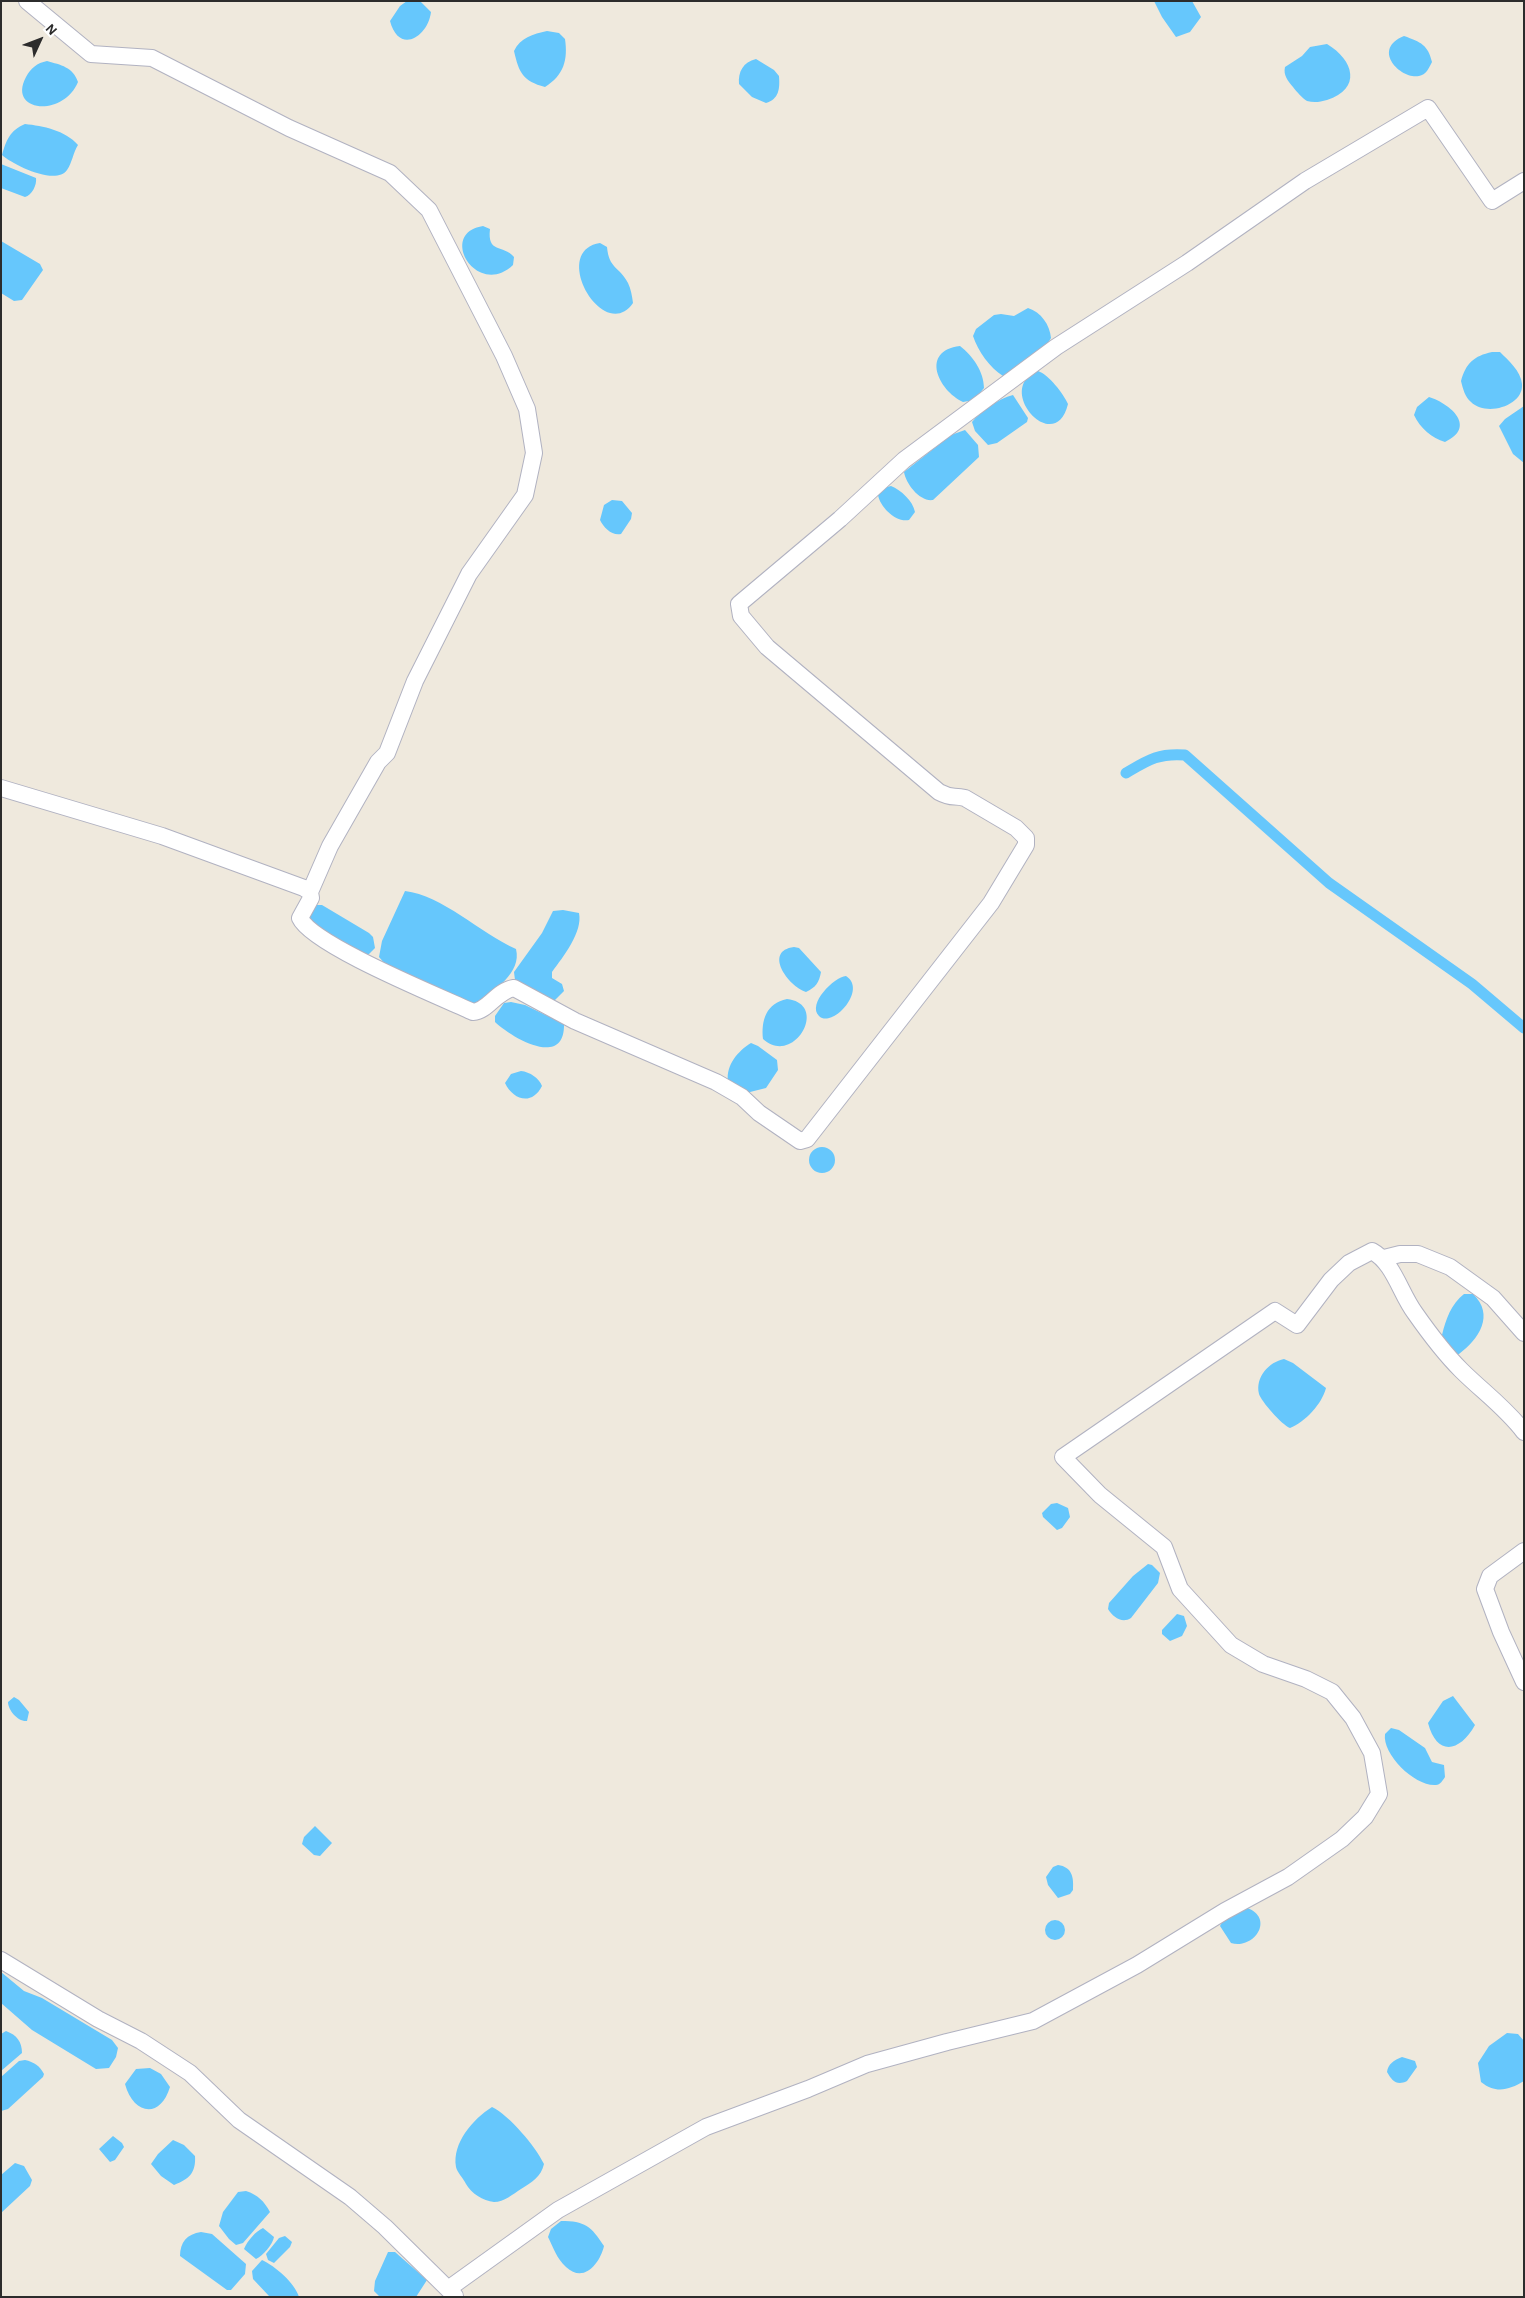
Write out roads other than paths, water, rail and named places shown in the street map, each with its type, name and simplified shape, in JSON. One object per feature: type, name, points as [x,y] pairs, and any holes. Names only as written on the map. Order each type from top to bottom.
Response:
[{"type":"street","points":[[26,1],[91,54],[152,58],[289,128],[390,173],[429,210],[480,307],[527,409],[534,454],[526,495],[469,574],[415,681],[387,753],[378,762],[330,846],[310,892]]},
{"type":"street","points":[[1,788],[162,836],[304,888],[310,892],[312,898],[300,918],[303,925],[318,938],[354,957],[473,1012],[480,1012],[506,989],[514,988],[575,1021],[716,1082],[742,1097],[759,1113],[800,1141],[806,1139],[991,903],[1026,845],[1026,838],[1016,828],[965,798],[958,796],[950,798],[939,792],[767,647],[741,616],[739,604],[840,519],[904,460],[1056,347],[1202,253],[1305,181],[1428,108],[1492,202],[1524,181]]},
{"type":"street","points":[[1,1960],[98,2019],[141,2040],[190,2073],[239,2120],[350,2197],[385,2227],[452,2293],[558,2210],[706,2127],[808,2089],[866,2064],[1033,2021],[1137,1965],[1288,1877],[1342,1839],[1365,1818],[1379,1794],[1372,1753],[1353,1718],[1332,1692],[1306,1679],[1263,1664],[1231,1645],[1180,1589],[1164,1547],[1100,1495],[1063,1457],[1275,1311],[1297,1324],[1331,1280],[1350,1263],[1372,1251],[1384,1258],[1409,1306],[1432,1338],[1460,1369],[1511,1416],[1524,1432]]},
{"type":"street","points":[[1384,1258],[1400,1254],[1418,1254],[1450,1267],[1493,1298],[1524,1333]]},
{"type":"street","points":[[1524,1551],[1490,1576],[1485,1589],[1501,1632],[1524,1682]]},
{"type":"water","points":[[407,1],[420,1],[431,12],[425,29],[413,39],[406,40],[394,31],[390,21],[400,6]]},
{"type":"water","points":[[1154,1],[1192,1],[1201,17],[1190,32],[1176,37],[1162,17]]},
{"type":"water","points":[[547,31],[559,33],[565,39],[566,54],[563,66],[557,77],[545,87],[532,82],[523,75],[514,51],[527,37]]},
{"type":"water","points":[[1404,36],[1419,42],[1426,48],[1432,62],[1424,74],[1412,76],[1398,69],[1392,63],[1389,56],[1390,49],[1394,42]]},
{"type":"water","points":[[1327,44],[1343,58],[1348,66],[1350,82],[1346,89],[1327,100],[1307,101],[1288,80],[1285,75],[1285,67],[1302,56],[1310,47]]},
{"type":"water","points":[[756,59],[774,70],[779,76],[778,93],[774,99],[766,103],[752,97],[739,84],[739,75],[742,68],[751,60]]},
{"type":"water","points":[[47,61],[62,65],[70,70],[78,82],[71,94],[61,101],[39,106],[30,103],[24,98],[22,89],[30,71],[35,66]]},
{"type":"water","points":[[25,124],[60,132],[78,145],[67,170],[54,176],[44,175],[15,164],[2,155],[9,136]]},
{"type":"water","points":[[1,164],[36,178],[35,187],[32,192],[25,197],[1,188]]},
{"type":"water","points":[[483,226],[490,229],[493,245],[514,257],[513,265],[499,273],[487,274],[476,269],[467,261],[463,250],[463,240],[470,231]]},
{"type":"water","points":[[1,241],[40,264],[43,270],[22,300],[14,301],[1,293]]},
{"type":"water","points":[[600,243],[607,247],[612,264],[625,277],[630,288],[633,303],[621,313],[608,312],[596,305],[586,292],[580,277],[580,262],[586,250]]},
{"type":"water","points":[[1028,308],[1044,320],[1049,328],[1051,338],[1042,353],[1003,376],[985,359],[973,336],[976,329],[994,315],[1014,316]]},
{"type":"water","points":[[960,346],[977,365],[984,382],[984,388],[974,400],[963,402],[946,389],[937,371],[940,355],[948,349]]},
{"type":"water","points":[[1492,352],[1500,352],[1510,362],[1517,370],[1522,384],[1521,392],[1511,403],[1503,407],[1486,409],[1469,400],[1464,393],[1461,381],[1465,369],[1472,361]]},
{"type":"water","points":[[1038,371],[1047,376],[1068,404],[1061,419],[1052,424],[1041,422],[1031,414],[1024,403],[1022,391],[1026,380]]},
{"type":"water","points":[[1013,395],[1028,418],[1027,422],[997,443],[988,445],[975,431],[972,422],[990,406]]},
{"type":"water","points":[[1429,397],[1452,410],[1460,423],[1459,430],[1445,442],[1427,432],[1414,415],[1417,407]]},
{"type":"water","points":[[1524,406],[1524,463],[1513,454],[1499,426],[1505,419]]},
{"type":"water","points":[[965,430],[978,445],[979,457],[933,500],[923,498],[911,487],[904,472],[951,435]]},
{"type":"water","points":[[891,486],[899,490],[912,504],[915,512],[909,520],[894,517],[879,500],[878,495],[883,488]]},
{"type":"water","points":[[612,500],[622,501],[632,513],[631,519],[621,534],[614,534],[609,531],[600,520],[604,505]]},
{"type":"water","points":[[405,891],[433,899],[516,949],[517,958],[511,973],[477,1003],[468,1003],[387,966],[379,957],[382,941]]},
{"type":"water","points":[[314,905],[322,905],[369,933],[373,937],[375,948],[369,954],[363,955],[308,925],[309,910]]},
{"type":"water","points":[[563,910],[579,913],[579,920],[578,928],[571,944],[552,972],[552,978],[562,984],[564,991],[554,1001],[527,990],[515,980],[514,972],[542,933],[553,911]]},
{"type":"water","points":[[794,947],[799,948],[821,972],[816,984],[806,992],[792,983],[786,976],[779,961],[780,955],[785,950]]},
{"type":"water","points":[[846,976],[852,982],[853,990],[846,1006],[832,1017],[825,1019],[819,1016],[816,1011],[816,1005],[819,998],[835,981]]},
{"type":"water","points":[[787,999],[800,1003],[806,1011],[806,1021],[803,1031],[796,1040],[786,1045],[775,1046],[763,1039],[764,1019],[774,1004]]},
{"type":"water","points":[[511,1002],[525,1005],[564,1024],[562,1037],[556,1045],[547,1047],[536,1046],[525,1042],[495,1022],[495,1016],[504,1003]]},
{"type":"water","points":[[751,1043],[777,1060],[778,1070],[766,1088],[746,1093],[728,1081],[728,1075],[734,1059]]},
{"type":"water","points":[[521,1071],[534,1076],[542,1086],[538,1092],[528,1098],[518,1097],[508,1089],[505,1083],[511,1074]]},
{"type":"water","points":[[822,1147],[831,1151],[835,1160],[831,1169],[822,1173],[813,1169],[809,1160],[813,1151]]},
{"type":"water","points":[[1464,1294],[1473,1294],[1480,1302],[1484,1318],[1482,1326],[1473,1341],[1459,1354],[1453,1354],[1442,1335],[1450,1312]]},
{"type":"water","points":[[1284,1359],[1293,1363],[1326,1388],[1321,1400],[1312,1412],[1290,1428],[1268,1407],[1259,1394],[1258,1388],[1264,1371],[1273,1363]]},
{"type":"water","points":[[1057,1503],[1068,1508],[1070,1517],[1062,1528],[1057,1530],[1043,1517],[1042,1513],[1051,1504]]},
{"type":"water","points":[[1148,1564],[1152,1565],[1160,1573],[1158,1583],[1131,1618],[1128,1620],[1118,1619],[1108,1609],[1109,1603],[1133,1576]]},
{"type":"water","points":[[1177,1614],[1184,1616],[1187,1626],[1182,1636],[1170,1641],[1162,1634],[1162,1630]]},
{"type":"water","points":[[1453,1696],[1475,1725],[1463,1741],[1449,1747],[1443,1746],[1437,1741],[1428,1723],[1443,1701]]},
{"type":"water","points":[[14,1697],[29,1712],[27,1721],[17,1718],[10,1708],[8,1702]]},
{"type":"water","points":[[1391,1728],[1399,1730],[1425,1748],[1432,1762],[1444,1765],[1445,1777],[1440,1783],[1436,1785],[1419,1781],[1402,1768],[1389,1751],[1386,1742],[1385,1734]]},
{"type":"water","points":[[315,1826],[332,1843],[320,1856],[314,1855],[302,1844],[304,1837]]},
{"type":"water","points":[[1063,1866],[1071,1873],[1073,1890],[1070,1894],[1058,1898],[1048,1885],[1046,1877],[1053,1867]]},
{"type":"water","points":[[1245,1907],[1254,1912],[1259,1918],[1261,1925],[1259,1931],[1248,1942],[1240,1944],[1231,1943],[1220,1926],[1223,1920]]},
{"type":"water","points":[[1055,1920],[1062,1923],[1065,1930],[1062,1937],[1055,1940],[1048,1937],[1045,1930],[1048,1923]]},
{"type":"water","points":[[1,1972],[24,1991],[42,1998],[112,2040],[118,2048],[116,2057],[109,2068],[96,2069],[32,2030],[1,2003]]},
{"type":"water","points":[[6,2031],[18,2039],[22,2053],[1,2071],[1,2034]]},
{"type":"water","points":[[1507,2033],[1518,2034],[1524,2041],[1524,2081],[1513,2087],[1492,2088],[1481,2082],[1478,2063],[1489,2046]]},
{"type":"water","points":[[1402,2057],[1415,2061],[1417,2067],[1407,2081],[1398,2083],[1387,2072],[1396,2059]]},
{"type":"water","points":[[25,2060],[39,2067],[44,2074],[43,2077],[8,2109],[1,2111],[1,2077],[19,2061]]},
{"type":"water","points":[[150,2068],[161,2074],[170,2087],[166,2098],[160,2105],[147,2109],[140,2107],[134,2102],[125,2084],[136,2069]]},
{"type":"water","points":[[492,2107],[506,2117],[521,2132],[544,2164],[541,2172],[532,2181],[501,2201],[494,2202],[478,2196],[471,2190],[456,2167],[457,2149],[465,2133],[478,2118]]},
{"type":"water","points":[[113,2136],[124,2147],[115,2160],[110,2162],[99,2149]]},
{"type":"water","points":[[173,2140],[184,2145],[195,2156],[193,2171],[188,2178],[174,2185],[161,2176],[151,2164],[158,2154]]},
{"type":"water","points":[[15,2163],[24,2166],[32,2180],[30,2186],[1,2213],[1,2175]]},
{"type":"water","points":[[246,2191],[260,2199],[270,2212],[243,2243],[236,2245],[219,2226],[223,2212],[238,2192]]},
{"type":"water","points":[[561,2221],[576,2222],[587,2226],[604,2246],[595,2265],[585,2272],[573,2272],[566,2267],[558,2257],[548,2237],[551,2229]]},
{"type":"water","points":[[263,2228],[274,2237],[267,2250],[256,2259],[244,2249],[252,2237]]},
{"type":"water","points":[[201,2232],[212,2234],[246,2264],[245,2274],[231,2290],[227,2290],[180,2256],[181,2247],[185,2240]]},
{"type":"water","points":[[285,2236],[292,2242],[290,2247],[274,2263],[268,2260],[266,2254],[279,2238]]},
{"type":"water","points":[[388,2252],[395,2252],[427,2280],[416,2297],[380,2297],[374,2291],[375,2281]]},
{"type":"water","points":[[262,2260],[273,2266],[284,2276],[293,2286],[299,2297],[269,2296],[253,2279],[252,2271]]},
{"type":"waterway","points":[[1126,773],[1160,756],[1185,755],[1329,883],[1472,984],[1524,1028]]}]
